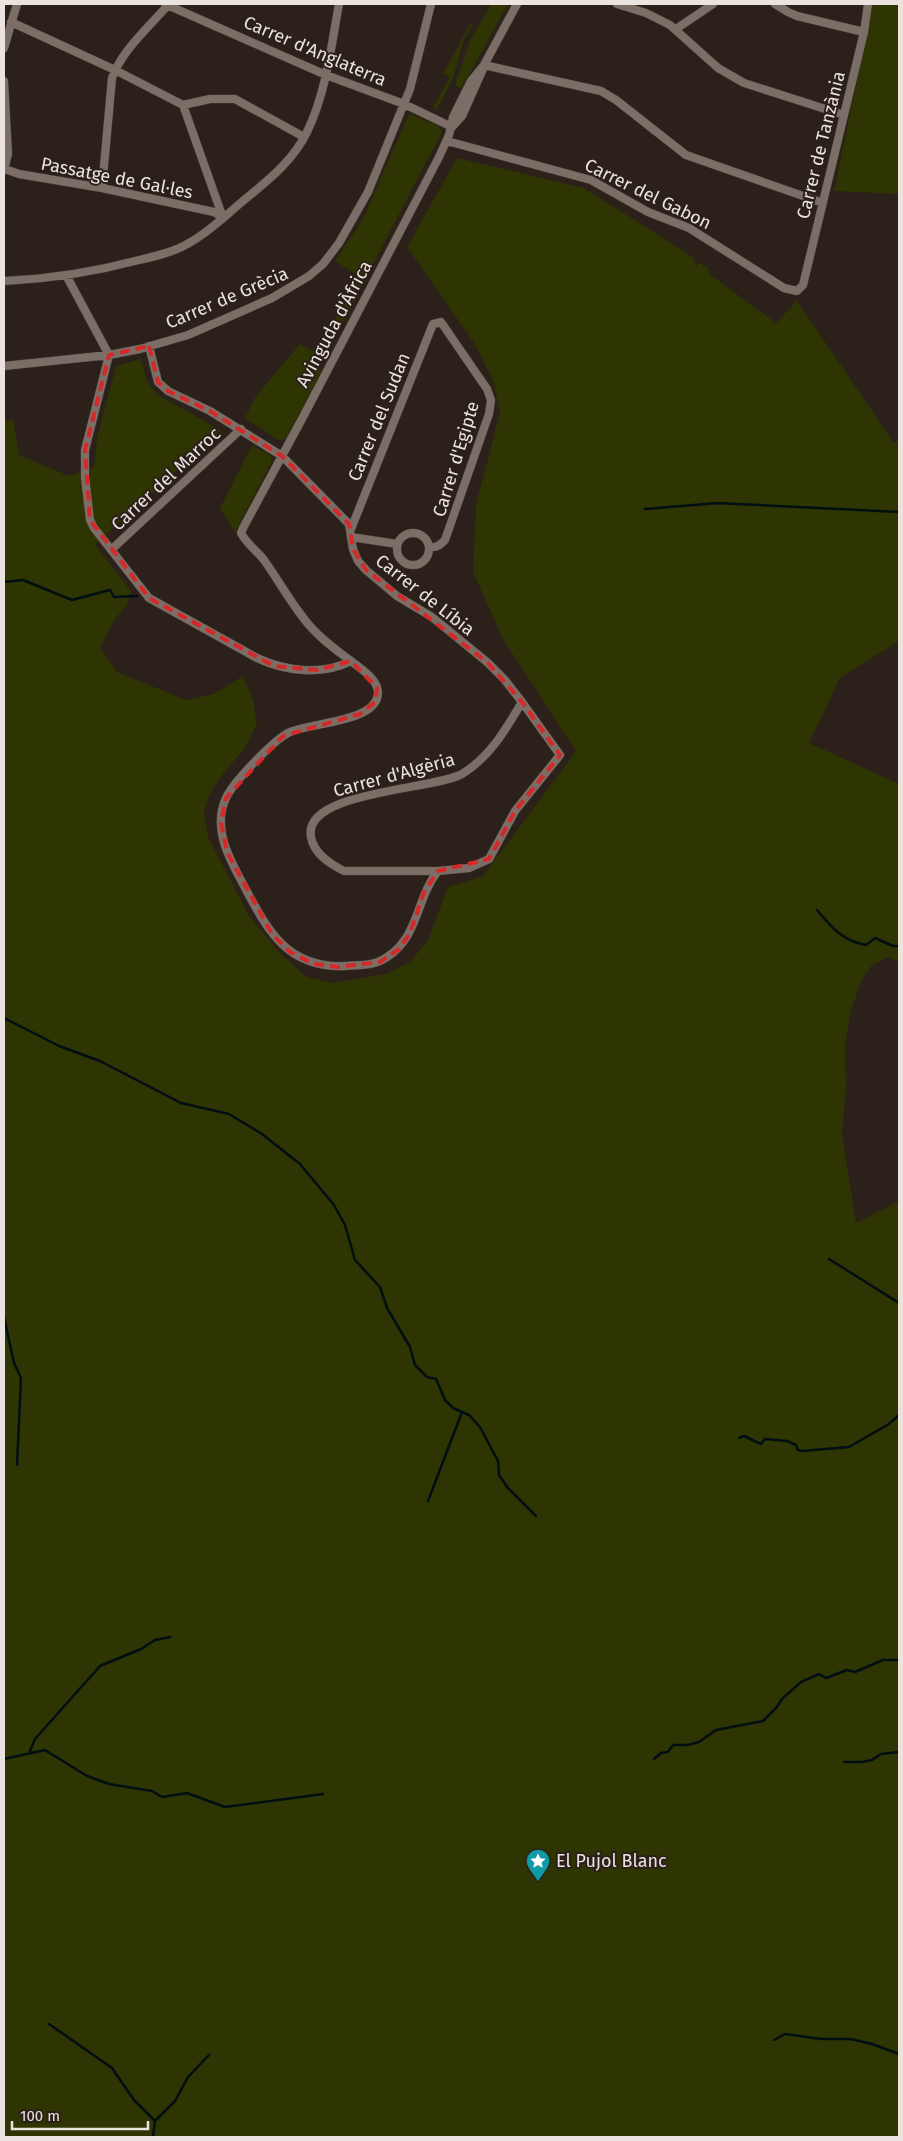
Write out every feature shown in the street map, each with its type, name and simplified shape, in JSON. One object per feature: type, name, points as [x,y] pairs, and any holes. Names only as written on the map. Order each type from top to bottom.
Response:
[{"type":"street","points":[[4,48],[17,4]]},
{"type":"street","points":[[102,188],[112,78],[121,60],[167,4]]},
{"type":"street","name":"Carrer d'Anglaterra","points":[[167,4],[326,75],[404,104],[452,128]]},
{"type":"street","points":[[4,280],[96,271],[164,254],[188,244],[223,218],[286,163],[304,137],[312,121],[326,75],[339,4]]},
{"type":"street","name":"Carrer de Grècia","points":[[4,366],[108,355],[188,335],[272,298],[298,284],[323,264],[347,231],[364,200],[404,104],[414,76],[431,4]]},
{"type":"street","name":"Avinguda d'Àfrica","points":[[351,661],[308,624],[260,556],[241,533],[447,142],[452,128],[462,116],[481,77],[484,64],[517,4]]},
{"type":"street","points":[[617,4],[646,13],[676,29],[718,68],[738,81],[754,88],[844,115]]},
{"type":"street","points":[[676,29],[713,4]]},
{"type":"street","points":[[775,4],[797,16],[864,32]]},
{"type":"street","name":"Carrer de Tanzània","points":[[797,291],[802,285],[823,203],[864,32],[868,4]]},
{"type":"street","points":[[11,22],[115,70],[183,105],[210,99],[235,99],[304,137]]},
{"type":"street","points":[[484,64],[602,91],[686,155],[823,203]]},
{"type":"street","points":[[4,81],[8,142],[4,170]]},
{"type":"street","points":[[183,105],[223,218]]},
{"type":"street","name":"Carrer del Gabon","points":[[447,142],[591,180],[653,214],[689,228],[784,288],[797,291]]},
{"type":"street","name":"Passatge de Gal·les","points":[[4,170],[102,188],[214,212],[223,218]]},
{"type":"street","points":[[66,275],[108,355],[85,450],[84,463],[90,520],[112,550],[149,598],[265,662],[285,668],[317,670],[332,669],[351,661],[375,684],[378,693],[371,708],[360,714],[289,732],[271,746],[235,785],[226,798],[222,810],[221,823],[227,852],[263,922],[272,934],[299,958],[322,966],[367,965],[380,962],[398,949],[410,933],[424,892],[438,871]]},
{"type":"street","name":"Carrer del Sudan","points":[[351,533],[433,324],[441,322]]},
{"type":"street","name":"Carrer d'Egipte","points":[[429,546],[434,548],[446,540],[489,414],[491,400],[479,375],[441,322]]},
{"type":"street","name":"Carrer de Líbia","points":[[148,346],[158,382],[168,391],[210,411],[282,456],[349,524],[358,561],[366,570],[397,596],[432,617],[504,679],[560,755],[515,812],[489,859],[469,868],[438,871]]},
{"type":"street","name":"Carrer del Marroc","points":[[112,550],[241,430]]},
{"type":"street","points":[[351,533],[397,544]]},
{"type":"street","points":[[411,533],[423,536],[429,546],[426,559],[414,565],[402,561],[398,556],[397,544],[405,534],[411,533]]},
{"type":"street","name":"Carrer d'Algèria","points":[[438,871],[344,871],[334,866],[317,852],[312,843],[311,827],[319,816],[339,803],[443,781],[462,774],[480,760],[500,739],[522,702]]},
{"type":"highlighted area","points":[[149,346],[158,382],[168,391],[210,411],[282,456],[349,524],[353,549],[366,570],[487,662],[522,702],[560,755],[515,811],[489,859],[438,871],[424,892],[410,933],[399,949],[380,962],[337,967],[314,964],[290,952],[272,934],[227,852],[221,823],[226,798],[283,736],[360,714],[375,702],[377,688],[351,661],[317,670],[274,666],[149,598],[90,520],[85,450],[109,355]]},
{"type":"green space","points":[[491,4],[508,4],[461,89],[455,85],[470,41]]},
{"type":"green space","points":[[873,4],[899,4],[899,194],[834,191]]},
{"type":"green space","points":[[470,24],[473,25],[463,42],[453,78],[437,109],[433,108],[450,76],[443,74]]},
{"type":"green space","points":[[409,114],[437,125],[442,132],[319,368],[322,370],[286,439],[278,440],[245,418],[256,396],[300,344],[317,353],[358,276],[335,261],[363,219]]},
{"type":"green space","points":[[457,158],[584,188],[693,257],[696,267],[699,262],[707,267],[711,275],[776,323],[797,301],[894,443],[899,440],[899,641],[840,678],[809,743],[899,784],[899,962],[889,957],[872,965],[862,979],[850,1013],[845,1046],[846,1087],[842,1135],[856,1223],[899,1201],[899,2137],[4,2137],[4,421],[13,420],[19,455],[69,476],[94,467],[97,438],[116,366],[141,359],[147,381],[158,395],[220,430],[210,442],[95,545],[131,591],[128,604],[115,619],[100,648],[117,672],[186,700],[214,694],[243,676],[253,700],[257,724],[244,749],[223,774],[209,795],[204,813],[208,837],[249,916],[281,954],[307,977],[332,983],[386,974],[410,962],[428,940],[448,887],[483,876],[576,751],[503,639],[473,572],[476,505],[500,412],[493,381],[475,344],[407,247]]},
{"type":"green space","points":[[252,445],[271,456],[271,463],[235,532],[220,508]]},
{"type":"waterway","points":[[645,509],[718,503],[899,512]]},
{"type":"waterway","points":[[4,582],[23,580],[72,600],[110,590],[114,597],[137,596]]},
{"type":"waterway","points":[[817,910],[844,937],[866,945],[875,938],[893,946],[899,946]]},
{"type":"waterway","points":[[4,1018],[59,1046],[100,1061],[181,1103],[229,1114],[262,1134],[300,1164],[334,1205],[345,1225],[355,1260],[380,1287],[387,1308],[410,1347],[415,1365],[427,1377],[436,1379],[445,1400],[453,1408],[469,1415],[480,1427],[498,1461],[499,1475],[507,1487],[536,1516]]},
{"type":"waterway","points":[[829,1259],[899,1303]]},
{"type":"waterway","points":[[4,1317],[14,1363],[21,1378],[17,1465]]},
{"type":"waterway","points":[[428,1501],[462,1412]]},
{"type":"waterway","points":[[739,1438],[744,1436],[761,1444],[765,1439],[787,1441],[796,1445],[798,1450],[802,1451],[849,1447],[889,1424],[899,1415]]},
{"type":"waterway","points":[[30,1751],[35,1739],[100,1666],[141,1649],[155,1640],[170,1637]]},
{"type":"waterway","points":[[654,1759],[661,1753],[668,1752],[673,1745],[687,1745],[699,1742],[716,1730],[763,1721],[782,1699],[801,1682],[819,1674],[826,1678],[847,1670],[855,1672],[883,1660],[899,1660]]},
{"type":"waterway","points":[[4,1759],[45,1750],[87,1776],[109,1784],[152,1791],[162,1797],[187,1793],[225,1807],[323,1794]]},
{"type":"waterway","points":[[844,1762],[862,1762],[872,1760],[881,1754],[899,1752]]},
{"type":"waterway","points":[[49,2024],[112,2068],[134,2100],[155,2121],[153,2137]]},
{"type":"waterway","points":[[774,2040],[785,2034],[821,2039],[851,2039],[899,2054]]},
{"type":"waterway","points":[[155,2121],[175,2101],[188,2077],[209,2055]]},
{"type":"place","name":"El Pujol Blanc","points":[[538,1882]]}]
